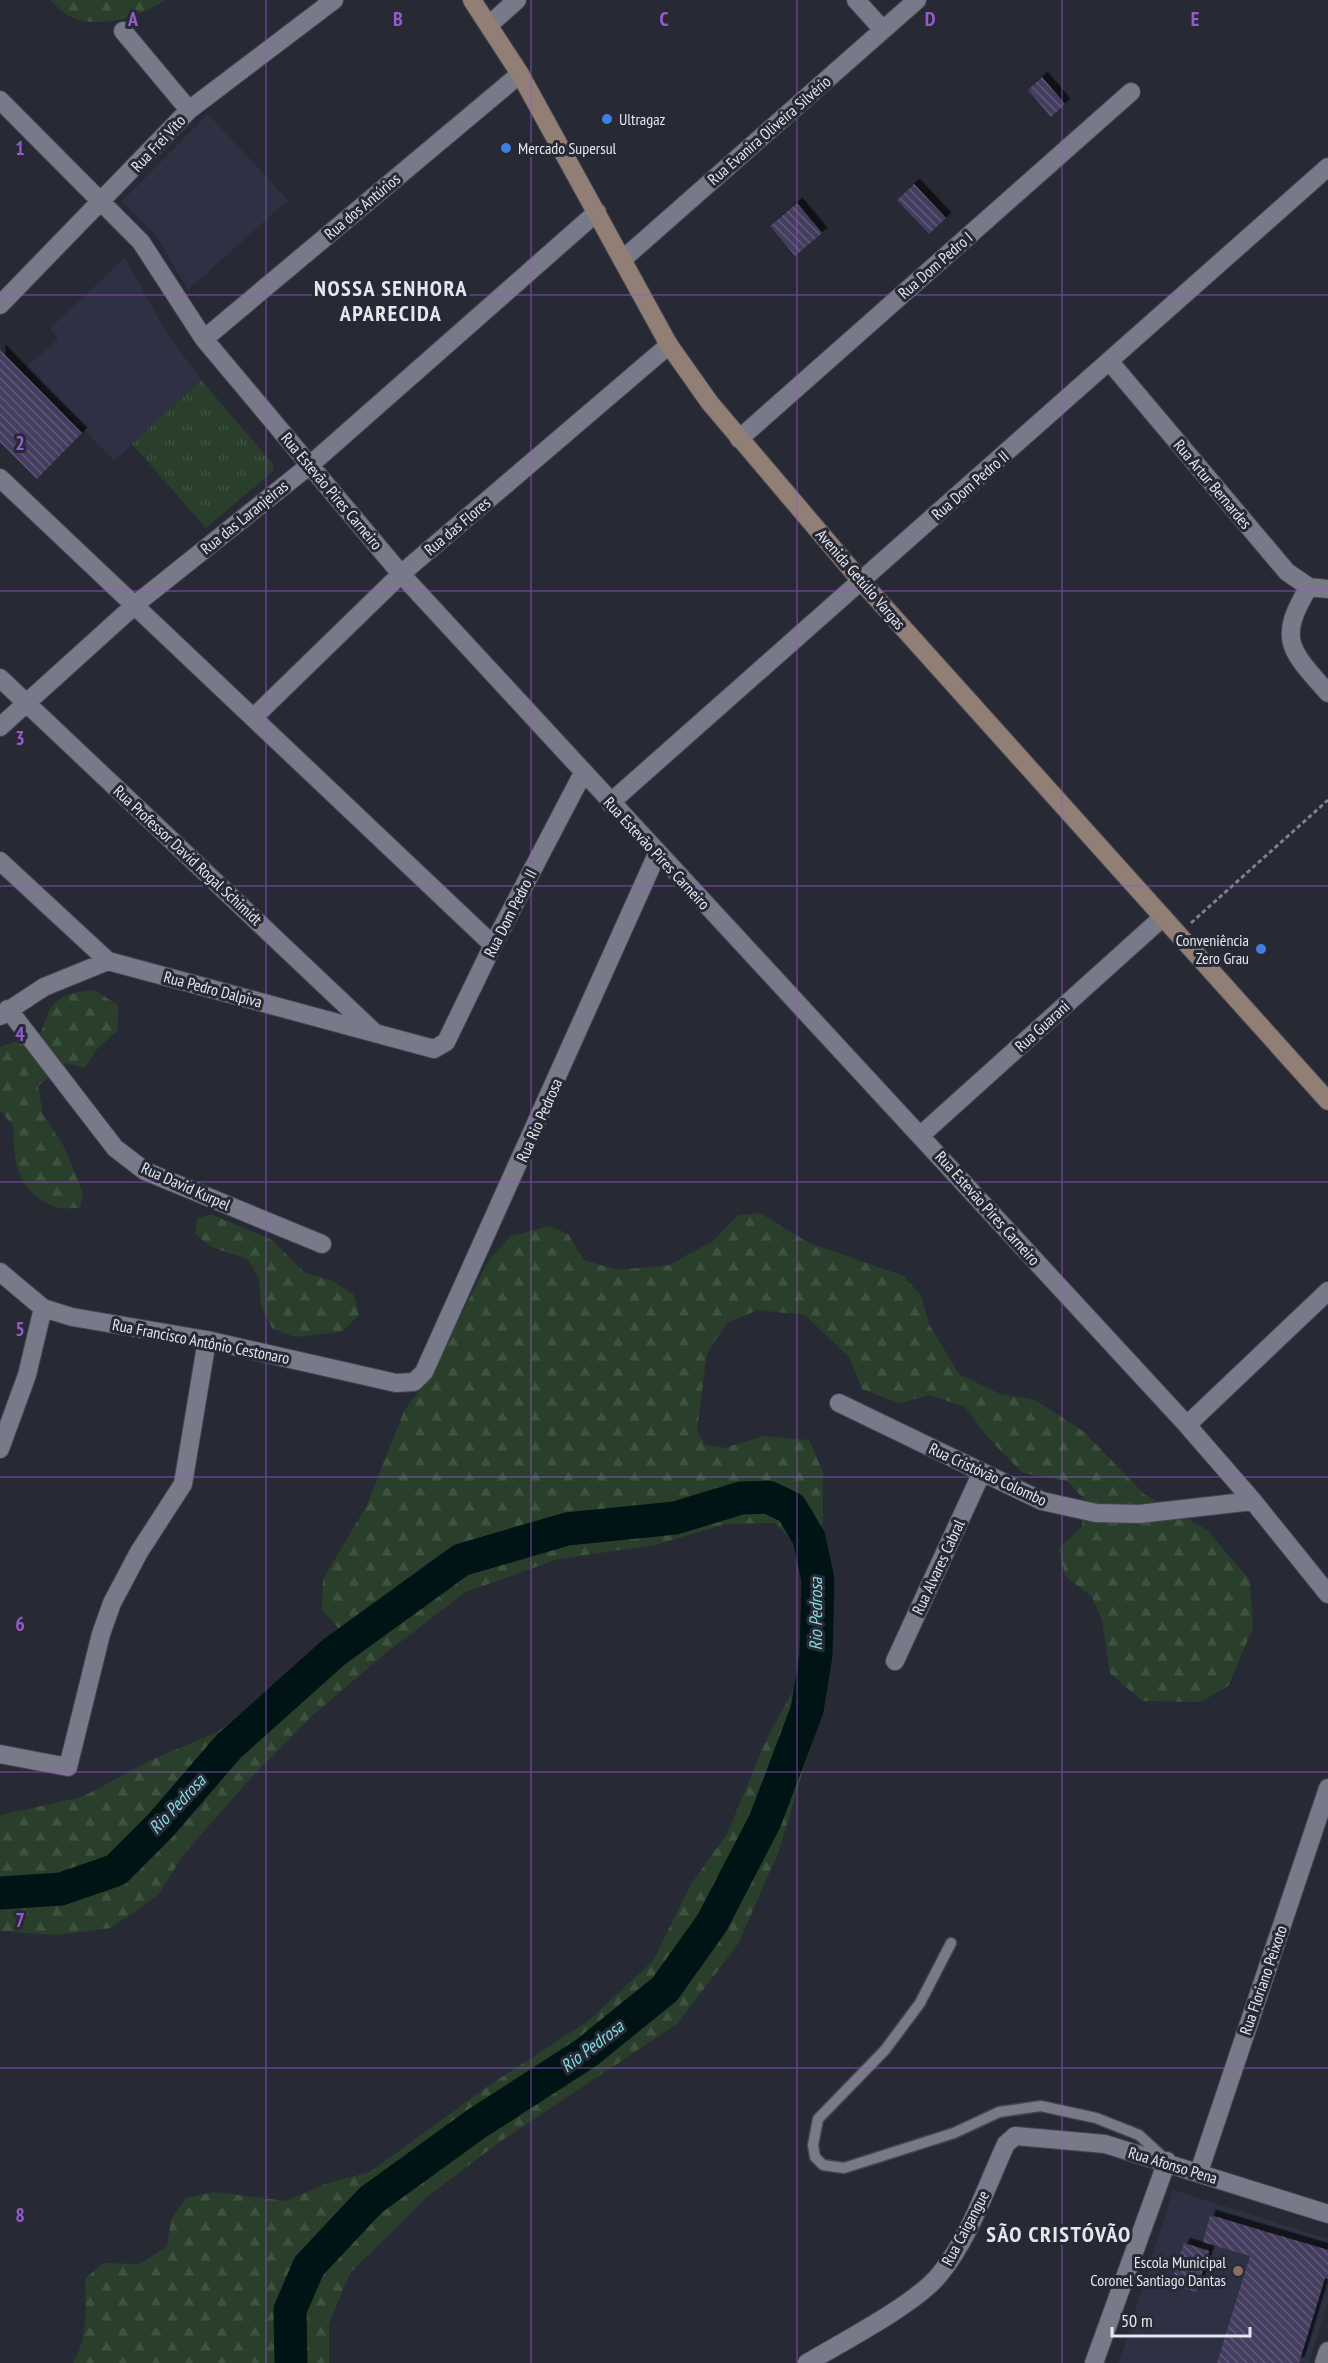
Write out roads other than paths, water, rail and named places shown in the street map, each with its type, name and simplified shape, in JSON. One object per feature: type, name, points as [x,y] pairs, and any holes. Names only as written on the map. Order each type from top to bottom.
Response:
[{"type":"street","name":"Rua Frei Vito","points":[[0,305],[103,202],[189,110],[334,0]]},
{"type":"street","name":"Avenida Getúlio Vargas","points":[[472,0],[520,74],[669,345],[739,439],[861,580],[1328,1101]]},
{"type":"street","points":[[489,24],[517,0]]},
{"type":"street","points":[[856,0],[883,30]]},
{"type":"street","name":"Rua Evanira Oliveira Silvério","points":[[622,260],[917,0]]},
{"type":"street","points":[[123,31],[189,110]]},
{"type":"street","name":"Rua dos Antúrios","points":[[204,339],[520,74]]},
{"type":"street","name":"Rua Dom Pedro I","points":[[739,439],[1131,92]]},
{"type":"street","name":"Rua Estevão Pires Carneiro","points":[[1,104],[103,202],[141,242],[204,339],[401,574],[657,854],[921,1135],[1187,1425],[1253,1501],[1328,1594]]},
{"type":"street","name":"Rua Dom Pedro II","points":[[610,803],[1328,167]]},
{"type":"street","name":"Rua das Laranjeiras","points":[[0,727],[135,604],[310,465],[597,212]]},
{"type":"street","name":"Rua das Flores","points":[[254,717],[401,574],[669,345]]},
{"type":"street","name":"Rua Artur Bernardes","points":[[1110,362],[1287,572],[1309,587]]},
{"type":"street","points":[[0,478],[493,945]]},
{"type":"street","points":[[1328,588],[1309,587],[1295,609],[1289,639],[1295,656],[1328,693]]},
{"type":"street","name":"Rua Professor David Rogal Schimidt","points":[[0,678],[375,1033]]},
{"type":"street","name":"Rua Dom Pedro II","points":[[435,1049],[446,1042],[493,945],[583,773]]},
{"type":"street","name":"Rua Rio Pedrosa","points":[[414,1382],[424,1371],[471,1271],[657,854]]},
{"type":"street","points":[[0,861],[108,961],[44,987],[4,1012]]},
{"type":"street","name":"Rua Guarani","points":[[921,1135],[1163,917]]},
{"type":"street","name":"Rua Pedro Dalpiva","points":[[108,961],[375,1033],[422,1048],[435,1049]]},
{"type":"street","name":"Rua David Kurpel","points":[[4,1012],[115,1148],[145,1171],[322,1244]]},
{"type":"street","name":"Rua Francisco Antônio Cestonaro","points":[[0,1272],[43,1308],[72,1317],[207,1340],[396,1383],[414,1382]]},
{"type":"street","points":[[1187,1425],[1328,1292]]},
{"type":"street","points":[[0,1449],[27,1375],[43,1308]]},
{"type":"street","points":[[0,1755],[68,1767],[101,1634],[112,1603],[140,1552],[183,1484],[207,1340]]},
{"type":"street","name":"Rua Cristóvão Colombo","points":[[839,1403],[1042,1501],[1096,1513],[1139,1514],[1253,1501]]},
{"type":"street","name":"Rua Alvares Cabral","points":[[895,1661],[982,1472]]},
{"type":"street","name":"Rua Floriano Peixoto","points":[[1199,2172],[1326,1797]]},
{"type":"street","name":"Rua Afonso Pena","points":[[1015,2136],[1105,2144],[1328,2214]]},
{"type":"street","name":"Rua Caigangue","points":[[807,2363],[908,2302],[939,2275],[965,2233],[1006,2144],[1015,2136]]},
{"type":"street","points":[[1094,2363],[1167,2162]]},
{"type":"street","points":[[1324,2363],[1328,2351]]},
{"type":"lane","points":[[951,1943],[920,2003],[892,2041],[818,2120],[813,2145],[815,2157],[823,2165],[844,2168],[954,2133],[999,2112],[1041,2106],[1096,2118],[1139,2135],[1167,2162]]},
{"type":"waterway","name":"Rio Pedrosa","points":[[0,1893],[61,1889],[116,1870],[161,1825],[229,1746],[334,1652],[461,1560],[567,1529],[675,1518],[741,1498],[768,1497],[791,1508],[809,1538],[818,1580],[816,1655],[807,1710],[765,1821],[712,1923],[665,1989],[586,2053],[476,2124],[371,2200],[309,2266],[290,2310],[291,2363]]},
{"type":"place","name":"Ultragaz","points":[[607,119]]},
{"type":"place","name":"Mercado Supersul","points":[[506,148]]},
{"type":"place","name":"Conveniência Zero Grau","points":[[1261,949]]},
{"type":"place","name":"Escola Municipal Coronel Santiago Dantas","points":[[1238,2271]]},
{"type":"district","name":"NOSSA SENHORA APARECIDA","points":[[391,300]]},
{"type":"district","name":"SÃO CRISTÓVÃO","points":[[1059,2234]]}]
